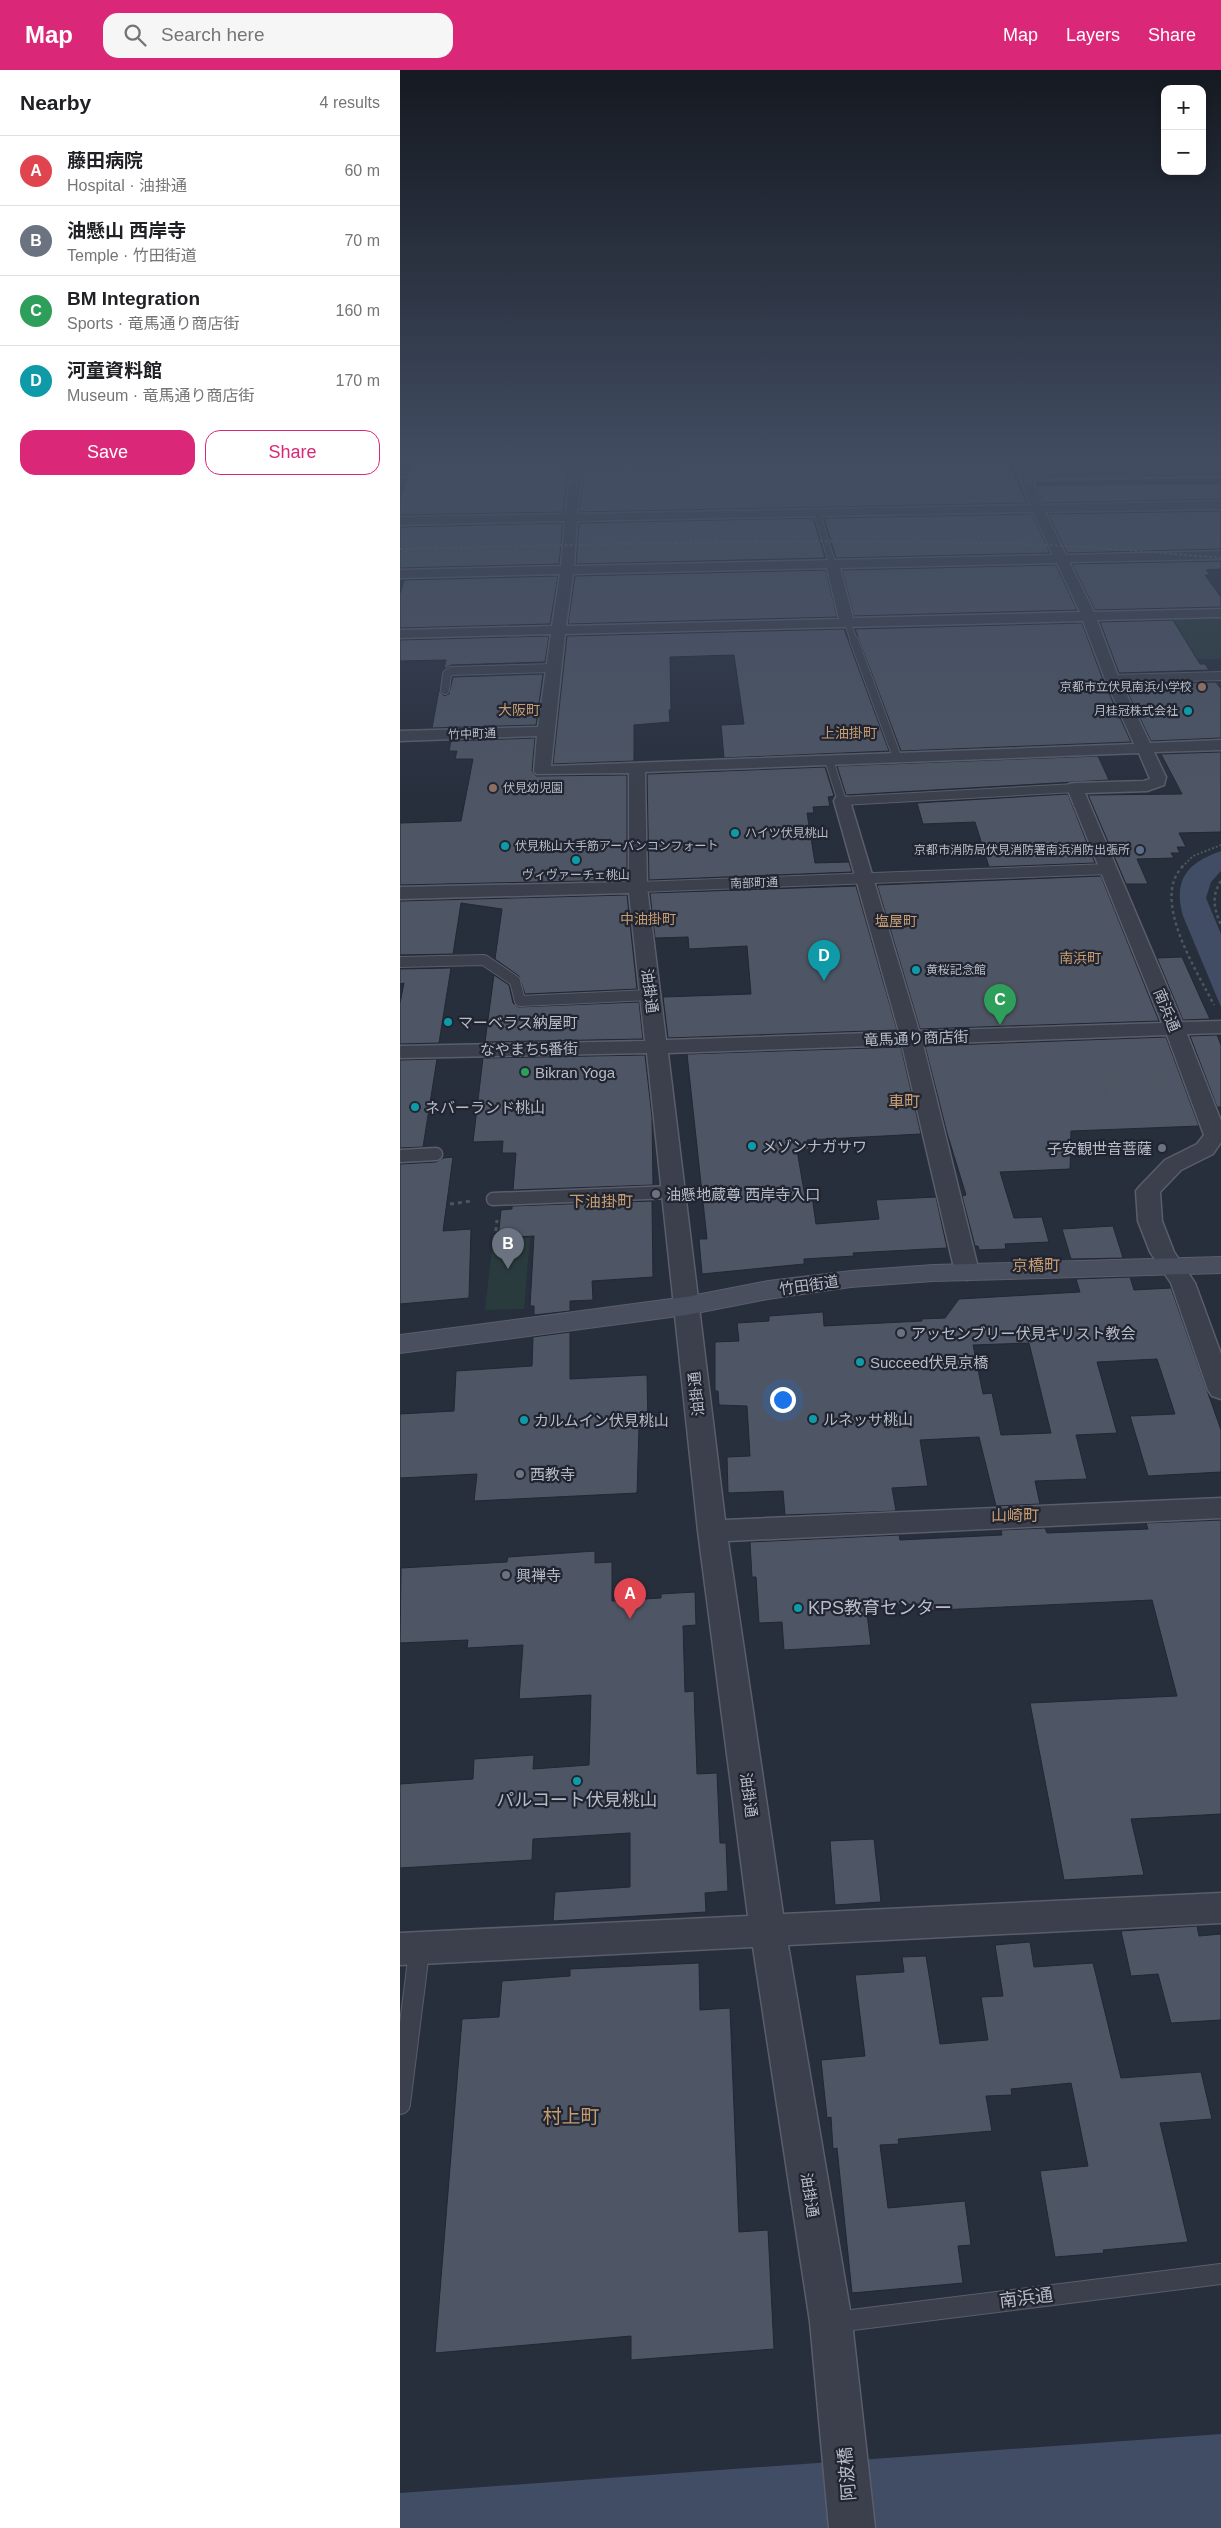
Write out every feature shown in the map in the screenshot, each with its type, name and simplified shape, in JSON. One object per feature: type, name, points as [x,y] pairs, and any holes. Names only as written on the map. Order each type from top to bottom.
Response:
[{"type":"main road","name":"竹田街道","points":[[400,1344],[686,1306],[817,1283],[900,1275],[1221,1265]]},
{"type":"street","points":[[565,576],[545,732],[542,771],[1221,745]]},
{"type":"street","points":[[835,576],[847,621]]},
{"type":"street","points":[[1068,576],[1088,615],[1112,679],[1158,777],[1155,783],[1147,786],[1075,788]]},
{"type":"street","points":[[400,634],[1221,612]]},
{"type":"street","name":"竹中町通","points":[[400,736],[545,732]]},
{"type":"street","name":"油掛通","points":[[637,767],[638,888],[658,1047],[672,1192],[712,1531],[768,1931],[831,2322],[843,2421]]},
{"type":"street","name":"南浜通","points":[[1075,788],[1196,1081],[1215,1135],[1205,1149],[1173,1166],[1148,1191],[1150,1221],[1162,1252],[1183,1283],[1221,1390]]},
{"type":"street","points":[[842,801],[911,1038],[967,1272]]},
{"type":"street","name":"南部町通","points":[[400,893],[638,888]]},
{"type":"street","name":"竜馬通り商店街","points":[[658,1047],[1175,1029],[1216,1022]]},
{"type":"street","name":"なやまち5番街","points":[[400,1052],[658,1047]]},
{"type":"street","points":[[712,1531],[1221,1508]]},
{"type":"street","points":[[409,1948],[1221,1908]]},
{"type":"street","name":"阿波橋","points":[[843,2421],[852,2528]]},
{"type":"lane","points":[[847,621],[897,757]]},
{"type":"lane","points":[[445,690],[447,674],[451,671],[553,668]]},
{"type":"lane","points":[[1112,679],[1221,676]]},
{"type":"lane","points":[[829,760],[842,801],[1075,788]]},
{"type":"lane","name":"南部町通","points":[[638,888],[1108,869]]},
{"type":"lane","points":[[400,962],[484,960],[515,981],[520,1001],[650,995]]},
{"type":"lane","points":[[400,1156],[436,1154]]},
{"type":"lane","points":[[494,1199],[672,1192]]},
{"type":"lane","points":[[400,2104],[409,1948]]},
{"type":"lane","name":"南浜通","points":[[831,2322],[1221,2274]]},
{"type":"path","points":[[1216,1022],[1176,924],[1170,895],[1176,872],[1197,854],[1221,845]]},
{"type":"path","points":[[1221,881],[1213,900],[1214,911],[1221,925]]},
{"type":"path","points":[[1106,1094],[1103,1085],[1196,1081]]},
{"type":"path","points":[[1161,1082],[1164,1092]]},
{"type":"shaded area","points":[[1221,618],[1221,659],[1197,659],[1173,619]]},
{"type":"shaded area","points":[[530,1238],[524,1309],[485,1310],[493,1239]]},
{"type":"water","points":[[1221,851],[1221,871],[1211,882],[1206,898],[1221,934],[1221,1007],[1183,916],[1180,892],[1182,882],[1191,867],[1199,861]]},
{"type":"water","points":[[1221,2434],[1221,2528],[400,2528],[400,2493]]},
{"type":"building","points":[[558,576],[550,624],[400,628],[400,594],[404,580]]},
{"type":"building","points":[[575,576],[827,576],[837,617],[568,624]]},
{"type":"building","points":[[843,576],[1061,576],[1077,610],[854,616]]},
{"type":"building","points":[[1078,576],[1206,576],[1221,597],[1221,607],[1095,610]]},
{"type":"building","points":[[1173,620],[1200,664],[1205,664],[1209,670],[1119,673],[1100,622]]},
{"type":"building","points":[[1082,623],[1103,680],[1131,742],[901,751],[855,629]]},
{"type":"building","points":[[844,629],[889,751],[724,758],[721,725],[744,724],[734,655],[670,657],[670,722],[634,725],[634,761],[553,764],[567,636]]},
{"type":"building","points":[[549,636],[545,662],[451,665],[444,669],[446,660],[400,661],[400,640]]},
{"type":"building","points":[[543,674],[536,725],[432,728],[439,690],[444,696],[449,694],[453,677]]},
{"type":"building","points":[[1216,682],[1221,689],[1221,738],[1151,741],[1124,685]]},
{"type":"building","points":[[535,738],[532,771],[536,776],[627,775],[627,880],[400,885],[400,823],[461,821],[473,759],[455,759],[457,751],[449,751],[451,741]]},
{"type":"building","points":[[1221,752],[1221,832],[1179,833],[1186,847],[1177,847],[1180,853],[1171,853],[1174,858],[1137,859],[1148,884],[1126,884],[1088,795],[1182,794],[1161,754]]},
{"type":"building","points":[[1098,756],[1109,780],[846,795],[837,766]]},
{"type":"building","points":[[825,767],[834,796],[828,797],[830,806],[813,807],[814,813],[807,813],[815,863],[849,862],[852,872],[649,880],[647,774]]},
{"type":"building","points":[[1068,794],[1095,863],[989,867],[975,822],[923,824],[917,803]]},
{"type":"building","points":[[1101,876],[1159,1021],[920,1029],[877,885]]},
{"type":"building","points":[[856,886],[897,1030],[668,1038],[663,997],[751,994],[747,946],[689,949],[688,937],[655,938],[650,893]]},
{"type":"building","points":[[627,895],[637,989],[525,994],[519,976],[495,959],[502,909],[461,903],[453,954],[400,955],[400,901]]},
{"type":"building","points":[[1182,957],[1210,1019],[1183,1020],[1157,958]]},
{"type":"building","points":[[451,968],[439,1043],[400,1044],[400,1003],[404,983],[400,984],[400,969]]},
{"type":"building","points":[[494,975],[509,985],[513,1003],[518,1007],[639,1002],[643,1039],[485,1042]]},
{"type":"building","points":[[1217,1035],[1221,1045],[1221,1107],[1217,1107],[1190,1036]]},
{"type":"building","points":[[1166,1037],[1199,1126],[1071,1131],[1070,1169],[1000,1172],[1014,1218],[1042,1217],[1049,1242],[1005,1244],[1006,1249],[979,1250],[978,1246],[975,1246],[962,1196],[966,1195],[947,1133],[925,1046]]},
{"type":"building","points":[[901,1047],[921,1134],[807,1140],[809,1149],[797,1150],[805,1197],[812,1196],[816,1224],[879,1219],[876,1200],[936,1197],[947,1248],[853,1253],[854,1256],[804,1259],[804,1264],[702,1274],[699,1239],[707,1239],[687,1054]]},
{"type":"building","points":[[645,1055],[652,1117],[653,1185],[513,1190],[516,1153],[502,1153],[503,1141],[473,1142],[483,1058]]},
{"type":"building","name":"ネバーランド桃山","points":[[437,1059],[423,1147],[400,1148],[400,1060]]},
{"type":"building","points":[[453,1157],[443,1231],[471,1229],[469,1298],[400,1304],[400,1164],[436,1162],[443,1158]]},
{"type":"building","points":[[652,1201],[653,1277],[592,1281],[593,1300],[570,1301],[570,1311],[534,1315],[534,1306],[530,1306],[534,1236],[498,1238],[501,1210],[512,1209],[512,1206]]},
{"type":"building","points":[[1113,1226],[1123,1258],[1071,1259],[1062,1229]]},
{"type":"building","points":[[1130,1277],[1134,1290],[1171,1288],[1221,1430],[1221,1472],[1148,1476],[1130,1416],[1175,1414],[1157,1359],[1097,1362],[1117,1433],[1076,1435],[1087,1479],[1035,1481],[1040,1504],[996,1506],[979,1437],[920,1440],[928,1486],[892,1488],[896,1511],[785,1515],[783,1491],[728,1493],[727,1457],[750,1456],[747,1406],[719,1405],[718,1391],[715,1391],[715,1342],[739,1341],[737,1323],[769,1321],[769,1316],[823,1312],[824,1326],[922,1321],[921,1319],[945,1318],[959,1299],[1080,1292],[1076,1279]],"holes":[[[1029,1343],[1051,1433],[1001,1435],[992,1393],[983,1394],[973,1345]]]},
{"type":"building","points":[[570,1332],[570,1379],[647,1375],[648,1426],[639,1427],[637,1493],[474,1501],[477,1474],[400,1478],[400,1414],[454,1411],[456,1371],[532,1366],[533,1337]]},
{"type":"building","points":[[1221,1520],[1221,1814],[1131,1819],[1144,1875],[1064,1880],[1030,1703],[1177,1696],[1152,1600],[919,1611],[918,1604],[866,1606],[871,1645],[784,1650],[782,1622],[759,1623],[756,1577],[752,1577],[750,1542],[899,1535],[900,1540],[1002,1535],[1001,1530],[1045,1528],[1047,1533],[1148,1529],[1146,1523]]},
{"type":"building","points":[[595,1551],[595,1563],[612,1562],[612,1601],[661,1598],[661,1594],[695,1592],[696,1625],[683,1626],[685,1692],[694,1691],[697,1774],[717,1773],[720,1843],[726,1843],[728,1891],[705,1893],[706,1912],[553,1921],[555,1892],[630,1887],[630,1833],[533,1839],[532,1860],[400,1868],[400,1784],[473,1779],[474,1759],[534,1755],[533,1769],[589,1765],[591,1695],[519,1699],[523,1645],[467,1648],[468,1640],[400,1643],[401,1568],[507,1562],[508,1557]]},
{"type":"building","points":[[874,1839],[881,1902],[835,1905],[830,1841]]},
{"type":"building","points":[[1197,1926],[1199,1936],[1221,1934],[1221,2020],[1171,2023],[1158,1974],[1131,1976],[1121,1931]]},
{"type":"building","points":[[1030,1942],[1034,1967],[1093,1963],[1121,2078],[1201,2072],[1212,2119],[1160,2123],[1188,2242],[1103,2250],[1104,2253],[1055,2257],[1040,2171],[1088,2166],[1071,2083],[1011,2089],[1012,2095],[986,2096],[992,2131],[898,2139],[899,2144],[880,2145],[888,2208],[965,2201],[971,2245],[958,2246],[963,2283],[852,2293],[837,2148],[833,2149],[831,2117],[827,2118],[821,2060],[865,2056],[855,1975],[904,1972],[902,1957],[926,1956],[940,2044],[988,2040],[981,1997],[1003,1996],[995,1945]]},
{"type":"building","points":[[699,1963],[700,2010],[730,2008],[739,2232],[768,2230],[774,2349],[631,2360],[631,2336],[435,2353],[462,2019],[499,2017],[502,1981],[570,1976],[570,1969]]},
{"type":"place","name":"京都市立伏見南浜小学校","points":[[1202,687]]},
{"type":"place","name":"月桂冠株式会社","points":[[1188,711]]},
{"type":"place","name":"伏見幼児園","points":[[493,788]]},
{"type":"place","name":"ハイツ伏見桃山","points":[[735,833]]},
{"type":"place","name":"伏見桃山大手筋アーバンコンフォート","points":[[505,846]]},
{"type":"place","name":"京都市消防局伏見消防署南浜消防出張所","points":[[1140,850]]},
{"type":"place","name":"ヴィヴァーチェ桃山","points":[[576,860]]},
{"type":"place","name":"黄桜記念館","points":[[916,970]]},
{"type":"place","name":"河童資料館","points":[[824,981]]},
{"type":"place","name":"マーベラス納屋町","points":[[448,1022]]},
{"type":"place","name":"BM Integration","points":[[1000,1025]]},
{"type":"place","name":"Bikran Yoga","points":[[525,1072]]},
{"type":"place","name":"ネバーランド桃山","points":[[415,1107]]},
{"type":"place","name":"メゾンナガサワ","points":[[752,1146]]},
{"type":"place","name":"子安観世音菩薩","points":[[1162,1148]]},
{"type":"place","name":"油懸地蔵尊 西岸寺入口","points":[[656,1194]]},
{"type":"place","name":"油懸山 西岸寺","points":[[508,1269]]},
{"type":"place","name":"アッセンブリー伏見キリスト教会","points":[[901,1333]]},
{"type":"place","name":"Succeed伏見京橋","points":[[860,1362]]},
{"type":"place","name":"ルネッサ桃山","points":[[813,1419]]},
{"type":"place","name":"カルムイン伏見桃山","points":[[524,1420]]},
{"type":"place","name":"西教寺","points":[[520,1474]]},
{"type":"place","name":"興禅寺","points":[[506,1575]]},
{"type":"place","name":"KPS教育センター","points":[[798,1608]]},
{"type":"place","name":"藤田病院","points":[[630,1619]]},
{"type":"place","name":"パルコート伏見桃山","points":[[577,1781]]},
{"type":"district","name":"大阪町","points":[[519,710]]},
{"type":"district","name":"上油掛町","points":[[849,733]]},
{"type":"district","name":"中油掛町","points":[[648,919]]},
{"type":"district","name":"塩屋町","points":[[896,921]]},
{"type":"district","name":"南浜町","points":[[1080,958]]},
{"type":"district","name":"車町","points":[[904,1101]]},
{"type":"district","name":"下油掛町","points":[[601,1201]]},
{"type":"district","name":"京橋町","points":[[1036,1265]]},
{"type":"district","name":"山崎町","points":[[1015,1515]]},
{"type":"district","name":"村上町","points":[[571,2116]]}]
